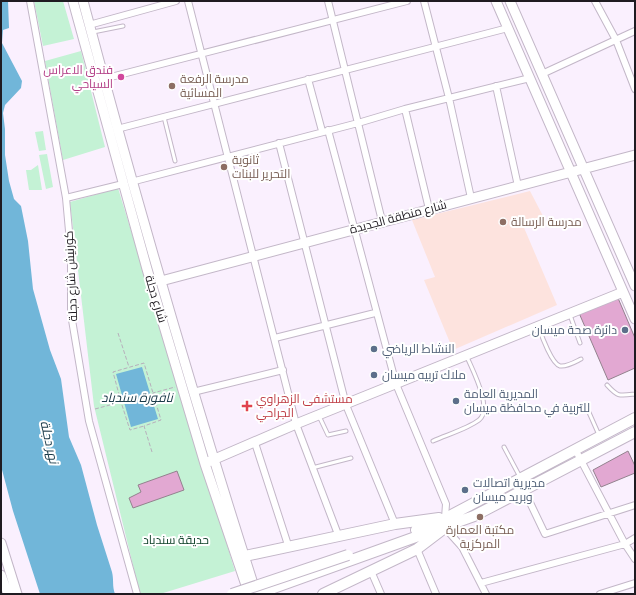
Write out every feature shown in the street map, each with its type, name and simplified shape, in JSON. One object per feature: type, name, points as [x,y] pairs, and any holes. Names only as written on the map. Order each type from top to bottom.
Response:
[{"type":"main road","points":[[232,594],[349,557],[393,545],[445,523],[520,478],[635,418]]},
{"type":"main road","points":[[257,594],[426,527],[474,516],[635,432]]},
{"type":"main road","points":[[245,556],[289,548],[395,524],[445,523]]},
{"type":"main road","points":[[323,594],[418,549],[439,534],[445,523]]},
{"type":"main road","points":[[393,545],[397,548],[398,553],[395,560]]},
{"type":"street","name":"كورنيش شارع دجلة","points":[[30,1],[66,198],[71,253],[71,314],[89,422],[137,594]]},
{"type":"street","name":"شارع دجلة","points":[[73,1],[249,594]]},
{"type":"street","name":"شارع دجلة","points":[[83,1],[117,129],[127,183],[161,281],[193,392],[209,461],[245,556],[257,594]]},
{"type":"street","points":[[90,29],[159,4],[176,1]]},
{"type":"street","points":[[188,1],[296,424],[339,537]]},
{"type":"street","points":[[328,1],[382,221]]},
{"type":"street","points":[[103,79],[407,1]]},
{"type":"street","points":[[424,1],[449,98],[471,198]]},
{"type":"street","points":[[496,1],[635,319]]},
{"type":"street","points":[[510,1],[635,286]]},
{"type":"street","points":[[595,1],[616,40],[635,88]]},
{"type":"street","points":[[117,129],[508,28]]},
{"type":"street","points":[[542,74],[635,31]]},
{"type":"street","points":[[66,198],[228,157],[325,130],[358,123],[405,108],[530,78]]},
{"type":"street","points":[[308,79],[325,130],[396,384],[446,504],[445,523],[462,547],[486,594]]},
{"type":"street","points":[[496,86],[518,186]]},
{"type":"street","points":[[405,108],[428,209]]},
{"type":"street","points":[[278,143],[305,242],[346,405],[395,524]]},
{"type":"street","name":"شارع منطقة الجديدة","points":[[161,281],[382,221],[635,155]]},
{"type":"street","points":[[209,461],[255,443],[296,424],[623,292]]},
{"type":"street","points":[[275,338],[375,312]]},
{"type":"street","points":[[193,392],[282,370]]},
{"type":"street","points":[[255,443],[289,548]]},
{"type":"street","points":[[575,449],[625,544],[635,559]]},
{"type":"street","points":[[524,490],[545,534],[609,512],[635,505]]},
{"type":"street","points":[[481,583],[625,544],[635,538]]},
{"type":"street","points":[[1,543],[17,594]]},
{"type":"street","points":[[418,549],[436,594]]},
{"type":"street","points":[[371,572],[381,594]]},
{"type":"street","points":[[1,575],[8,594]]},
{"type":"street","points":[[600,594],[618,591],[635,583]]},
{"type":"lane","points":[[90,29],[123,26]]},
{"type":"lane","points":[[164,117],[175,161]]},
{"type":"lane","points":[[569,314],[580,343]]},
{"type":"lane","points":[[538,327],[554,362],[560,366],[581,360]]},
{"type":"lane","points":[[433,441],[479,420],[484,414],[485,406],[482,394],[467,356]]},
{"type":"lane","points":[[607,385],[615,394],[620,396],[635,394]]},
{"type":"lane","points":[[587,408],[599,436]]},
{"type":"lane","points":[[319,416],[328,435],[346,431]]},
{"type":"lane","points":[[504,447],[520,478]]},
{"type":"lane","points":[[312,468],[351,458]]},
{"type":"path","points":[[118,333],[129,368]]},
{"type":"path","points":[[144,363],[161,420],[130,430],[112,372],[129,368],[144,363]]},
{"type":"path","points":[[153,393],[177,386]]},
{"type":"path","points":[[95,409],[121,402]]},
{"type":"path","points":[[144,426],[152,452]]},
{"type":"shaded area","points":[[530,191],[543,216],[522,223],[557,305],[453,350],[424,280],[435,277],[412,220]]},
{"type":"green space","points":[[34,1],[63,1],[74,39],[43,46]]},
{"type":"green space","points":[[81,51],[105,147],[63,160],[45,61]]},
{"type":"green space","points":[[43,131],[46,150],[39,151],[35,132]]},
{"type":"green space","points":[[47,154],[53,187],[46,189],[39,155]]},
{"type":"green space","points":[[38,165],[42,190],[29,190],[26,170],[31,170]]},
{"type":"green space","name":"حديقة سندباد","points":[[118,188],[235,571],[160,594],[140,594],[94,406],[70,202]]},
{"type":"water","name":"نهر دجلة","points":[[1,1],[8,1],[9,28],[3,30],[2,43],[22,81],[21,88],[5,105],[3,113],[5,129],[5,155],[9,181],[14,199],[21,206],[28,241],[33,289],[50,350],[61,379],[69,437],[81,465],[97,525],[112,572],[115,594],[40,594],[13,511],[1,466]]},
{"type":"water","name":"نافورة سندباد","points":[[142,367],[158,419],[131,427],[116,374]]},
{"type":"building","name":"دائرة صحة ميسان","points":[[618,298],[635,338],[635,368],[608,380],[579,313]]},
{"type":"building","points":[[628,451],[635,466],[635,473],[601,487],[593,470]]},
{"type":"building","points":[[177,471],[184,490],[133,508],[129,498],[141,492],[138,485]]},
{"type":"place","name":"فندق الاعراس السياحي","points":[[121,77]]},
{"type":"place","name":"مدرسة الرفعة المسائية","points":[[172,86]]},
{"type":"place","name":"ثانوية التحرير للبنات","points":[[224,167]]},
{"type":"place","name":"مدرسة الرسالة","points":[[503,222]]},
{"type":"place","name":"دائرة صحة ميسان","points":[[625,330]]},
{"type":"place","name":"النشاط الرياضي","points":[[374,349]]},
{"type":"place","name":"ملاك تربيه ميسان","points":[[374,375]]},
{"type":"place","name":"المديرية العامة للتربية في محافظة ميسان","points":[[456,401]]},
{"type":"place","name":"مستشفى الزهراوي الجراحي","points":[[247,406]]},
{"type":"place","name":"مديرية اتصالات وبريد ميسان","points":[[465,490]]},
{"type":"place","name":"مكتبة العمارة المركزية","points":[[480,517]]}]
